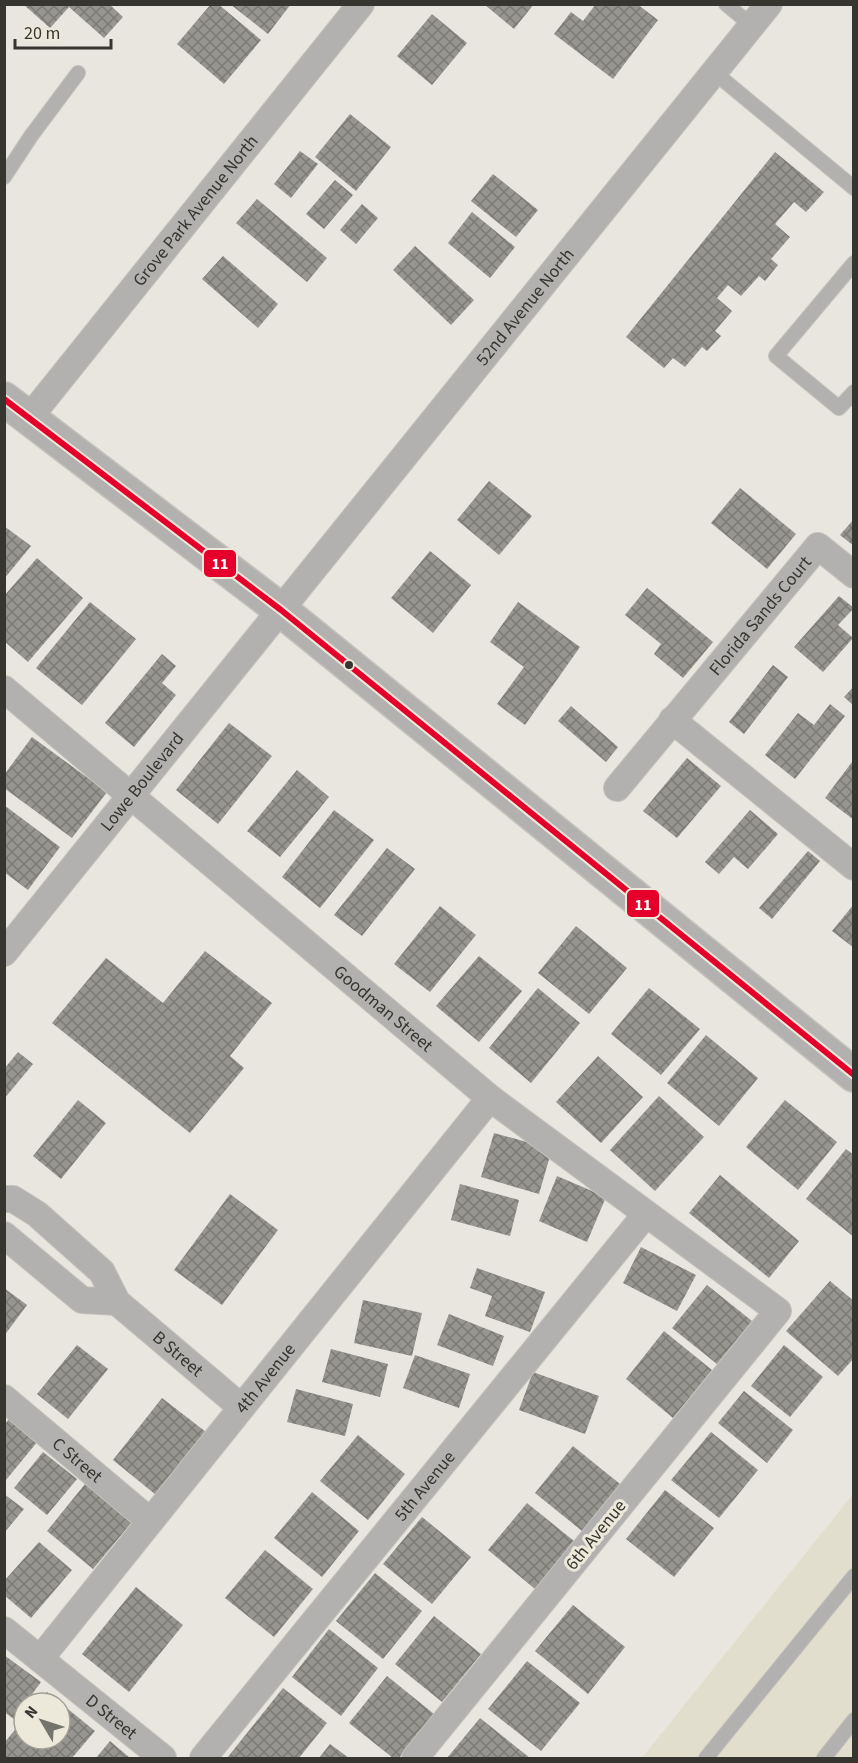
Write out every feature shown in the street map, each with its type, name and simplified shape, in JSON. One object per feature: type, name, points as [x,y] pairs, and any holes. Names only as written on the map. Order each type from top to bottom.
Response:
[{"type":"street","name":"Grove Park Avenue North","points":[[17,408],[361,4]]},
{"type":"street","name":"52nd Avenue North","points":[[281,610],[769,4]]},
{"type":"street","points":[[17,408],[281,610],[854,1075]]},
{"type":"street","name":"Florida Sands Court","points":[[617,788],[818,546],[854,575]]},
{"type":"street","name":"Lowe Boulevard","points":[[4,953],[281,610]]},
{"type":"street","name":"Goodman Street","points":[[4,689],[490,1098],[778,1311]]},
{"type":"street","points":[[672,720],[854,867]]},
{"type":"street","name":"4th Avenue","points":[[40,1659],[490,1098]]},
{"type":"street","name":"B Street","points":[[4,1199],[13,1199],[37,1214],[94,1264],[102,1272],[117,1302],[241,1407]]},
{"type":"street","name":"5th Avenue","points":[[203,1758],[646,1214]]},
{"type":"street","points":[[4,1235],[82,1299],[117,1302]]},
{"type":"street","name":"6th Avenue","points":[[415,1758],[778,1311]]},
{"type":"street","name":"C Street","points":[[4,1398],[150,1521]]},
{"type":"street","name":"D Street","points":[[4,1630],[163,1758]]},
{"type":"lane","points":[[726,4],[752,26]]},
{"type":"lane","points":[[4,177],[78,73]]},
{"type":"lane","points":[[715,73],[854,189]]},
{"type":"lane","points":[[854,263],[776,356],[839,408],[854,392]]},
{"type":"lane","points":[[706,1758],[854,1576]]},
{"type":"lane","points":[[824,1758],[854,1720]]},
{"type":"shaded area","points":[[853,1494],[853,1758],[642,1758]]},
{"type":"building","points":[[23,4],[109,4],[123,17],[104,38],[69,7],[50,28]]},
{"type":"building","points":[[211,4],[218,4],[261,40],[224,84],[177,44]]},
{"type":"building","points":[[230,4],[291,4],[268,34]]},
{"type":"building","points":[[484,4],[534,4],[514,29]]},
{"type":"building","points":[[596,4],[637,4],[658,20],[613,79],[554,34],[571,12],[583,21]]},
{"type":"building","points":[[432,14],[467,43],[432,85],[397,56]]},
{"type":"building","points":[[350,114],[391,147],[356,191],[315,157]]},
{"type":"building","points":[[300,151],[318,164],[291,198],[274,184]]},
{"type":"building","points":[[775,152],[824,192],[806,212],[794,202],[775,224],[790,237],[771,259],[778,265],[765,281],[759,276],[741,296],[728,285],[717,298],[732,311],[715,331],[721,336],[707,351],[702,347],[685,367],[673,358],[664,368],[626,337]]},
{"type":"building","points":[[493,174],[538,210],[516,237],[471,201]]},
{"type":"building","points":[[335,180],[353,195],[324,229],[306,214]]},
{"type":"building","points":[[257,199],[327,258],[307,282],[236,223]]},
{"type":"building","points":[[362,204],[378,218],[356,244],[340,230]]},
{"type":"building","points":[[472,212],[515,247],[490,278],[448,243]]},
{"type":"building","points":[[415,246],[474,300],[451,325],[393,270]]},
{"type":"building","points":[[223,256],[278,304],[258,328],[202,279]]},
{"type":"building","points":[[489,481],[532,516],[499,555],[457,520]]},
{"type":"building","points":[[740,488],[796,534],[767,569],[711,523]]},
{"type":"building","points":[[854,519],[854,546],[840,535]]},
{"type":"building","points":[[4,526],[31,546],[4,579]]},
{"type":"building","points":[[430,551],[471,585],[433,633],[391,598]]},
{"type":"building","points":[[37,558],[83,598],[28,662],[4,641],[4,596]]},
{"type":"building","points":[[647,588],[713,642],[683,678],[654,654],[661,644],[625,615]]},
{"type":"building","points":[[839,596],[854,608],[838,625],[853,638],[823,672],[794,647]]},
{"type":"building","points":[[90,602],[136,639],[82,705],[36,668]]},
{"type":"building","points":[[518,602],[580,647],[525,725],[497,704],[524,667],[490,642]]},
{"type":"building","points":[[162,654],[176,666],[162,683],[176,695],[134,747],[105,723]]},
{"type":"building","points":[[773,665],[788,677],[744,734],[729,722]]},
{"type":"building","points":[[854,686],[854,706],[844,697]]},
{"type":"building","points":[[830,704],[845,716],[795,779],[765,755],[798,713],[814,725]]},
{"type":"building","points":[[571,706],[618,747],[606,762],[558,721]]},
{"type":"building","points":[[229,723],[272,756],[218,824],[176,790]]},
{"type":"building","points":[[32,737],[107,792],[72,838],[4,788],[4,775]]},
{"type":"building","points":[[687,758],[721,786],[677,838],[643,811]]},
{"type":"building","points":[[852,762],[854,763],[854,820],[825,798]]},
{"type":"building","points":[[297,770],[329,797],[280,857],[247,831]]},
{"type":"building","points":[[4,805],[60,847],[28,890],[4,872]]},
{"type":"building","points":[[334,810],[374,840],[320,908],[282,877]]},
{"type":"building","points":[[750,810],[778,834],[748,869],[734,857],[719,874],[705,862]]},
{"type":"building","points":[[387,848],[415,869],[362,936],[334,915]]},
{"type":"building","points":[[808,851],[820,861],[772,919],[759,908]]},
{"type":"building","points":[[854,904],[854,948],[832,931]]},
{"type":"building","points":[[440,906],[476,935],[430,992],[394,964]]},
{"type":"building","points":[[576,926],[627,968],[589,1014],[538,973]]},
{"type":"building","points":[[205,951],[272,1003],[230,1056],[244,1068],[190,1133],[52,1023],[106,958],[163,1003]]},
{"type":"building","points":[[479,956],[522,991],[479,1042],[436,1006]]},
{"type":"building","points":[[538,988],[580,1023],[531,1083],[489,1048]]},
{"type":"building","points":[[649,988],[700,1029],[661,1075],[611,1034]]},
{"type":"building","points":[[706,1035],[758,1078],[719,1126],[667,1083]]},
{"type":"building","points":[[18,1052],[33,1064],[4,1099],[4,1069]]},
{"type":"building","points":[[598,1056],[643,1097],[601,1143],[556,1102]]},
{"type":"building","points":[[659,1096],[704,1137],[655,1191],[610,1150]]},
{"type":"building","points":[[78,1100],[106,1123],[61,1179],[33,1156]]},
{"type":"building","points":[[785,1100],[837,1142],[798,1190],[746,1147]]},
{"type":"building","points":[[494,1133],[552,1149],[539,1194],[481,1177]]},
{"type":"building","points":[[846,1149],[854,1155],[854,1237],[806,1199]]},
{"type":"building","points":[[720,1175],[799,1241],[769,1278],[689,1213]]},
{"type":"building","points":[[557,1176],[606,1197],[587,1242],[539,1221]]},
{"type":"building","points":[[460,1184],[519,1200],[510,1236],[451,1220]]},
{"type":"building","points":[[230,1194],[278,1230],[222,1305],[174,1270]]},
{"type":"building","points":[[641,1247],[696,1275],[677,1311],[623,1283]]},
{"type":"building","points":[[477,1268],[545,1292],[530,1332],[485,1316],[492,1296],[470,1288]]},
{"type":"building","points":[[830,1281],[854,1301],[854,1358],[838,1376],[786,1331]]},
{"type":"building","points":[[707,1285],[752,1321],[717,1364],[672,1328]]},
{"type":"building","points":[[4,1288],[27,1305],[4,1336]]},
{"type":"building","points":[[363,1300],[422,1313],[412,1356],[354,1343]]},
{"type":"building","points":[[449,1314],[504,1336],[493,1366],[437,1345]]},
{"type":"building","points":[[664,1331],[712,1370],[673,1418],[626,1379]]},
{"type":"building","points":[[77,1345],[108,1369],[68,1419],[37,1394]]},
{"type":"building","points":[[784,1345],[823,1377],[790,1417],[751,1386]]},
{"type":"building","points":[[331,1349],[388,1364],[380,1397],[322,1382]]},
{"type":"building","points":[[415,1355],[470,1374],[459,1408],[403,1388]]},
{"type":"building","points":[[533,1372],[599,1396],[585,1434],[519,1410]]},
{"type":"building","points":[[296,1389],[353,1404],[345,1436],[287,1422]]},
{"type":"building","points":[[744,1391],[793,1430],[767,1463],[718,1423]]},
{"type":"building","points":[[162,1398],[206,1432],[156,1495],[113,1460]]},
{"type":"building","points":[[10,1418],[38,1441],[6,1480],[4,1425]]},
{"type":"building","points":[[711,1432],[758,1470],[719,1518],[671,1480]]},
{"type":"building","points":[[358,1435],[405,1474],[368,1520],[320,1481]]},
{"type":"building","points":[[573,1446],[620,1484],[582,1531],[535,1493]]},
{"type":"building","points":[[43,1452],[77,1479],[47,1515],[14,1488]]},
{"type":"building","points":[[85,1484],[132,1522],[93,1569],[47,1531]]},
{"type":"building","points":[[665,1490],[714,1528],[674,1577],[626,1539]]},
{"type":"building","points":[[312,1492],[359,1531],[322,1577],[274,1538]]},
{"type":"building","points":[[4,1494],[24,1509],[4,1533]]},
{"type":"building","points":[[527,1503],[574,1541],[535,1589],[488,1550]]},
{"type":"building","points":[[422,1517],[471,1557],[432,1604],[383,1564]]},
{"type":"building","points":[[39,1542],[72,1570],[31,1618],[4,1595],[4,1581]]},
{"type":"building","points":[[265,1550],[313,1589],[274,1637],[225,1598]]},
{"type":"building","points":[[375,1573],[422,1611],[383,1659],[336,1621]]},
{"type":"building","points":[[136,1587],[183,1625],[129,1692],[82,1654]]},
{"type":"building","points":[[573,1605],[625,1647],[588,1694],[535,1651]]},
{"type":"building","points":[[434,1616],[481,1654],[442,1702],[395,1664]]},
{"type":"building","points":[[329,1629],[378,1668],[341,1716],[292,1677]]},
{"type":"building","points":[[4,1655],[41,1682],[34,1691],[12,1691],[12,1718],[4,1712]]},
{"type":"building","points":[[527,1661],[580,1703],[541,1751],[488,1709]]},
{"type":"building","points":[[387,1676],[434,1714],[399,1758],[393,1758],[349,1723]]},
{"type":"building","points":[[283,1688],[327,1723],[299,1758],[227,1758]]},
{"type":"building","points":[[72,1712],[95,1731],[72,1758],[4,1758],[4,1743],[12,1733],[12,1751],[72,1751]]},
{"type":"building","points":[[480,1718],[530,1758],[447,1758]]},
{"type":"building","points":[[110,1741],[130,1758],[96,1758]]},
{"type":"building","points":[[330,1744],[349,1758],[319,1758]]},
{"type":"transit line","name":"11","points":[[4,399],[281,610],[854,1075]]}]
